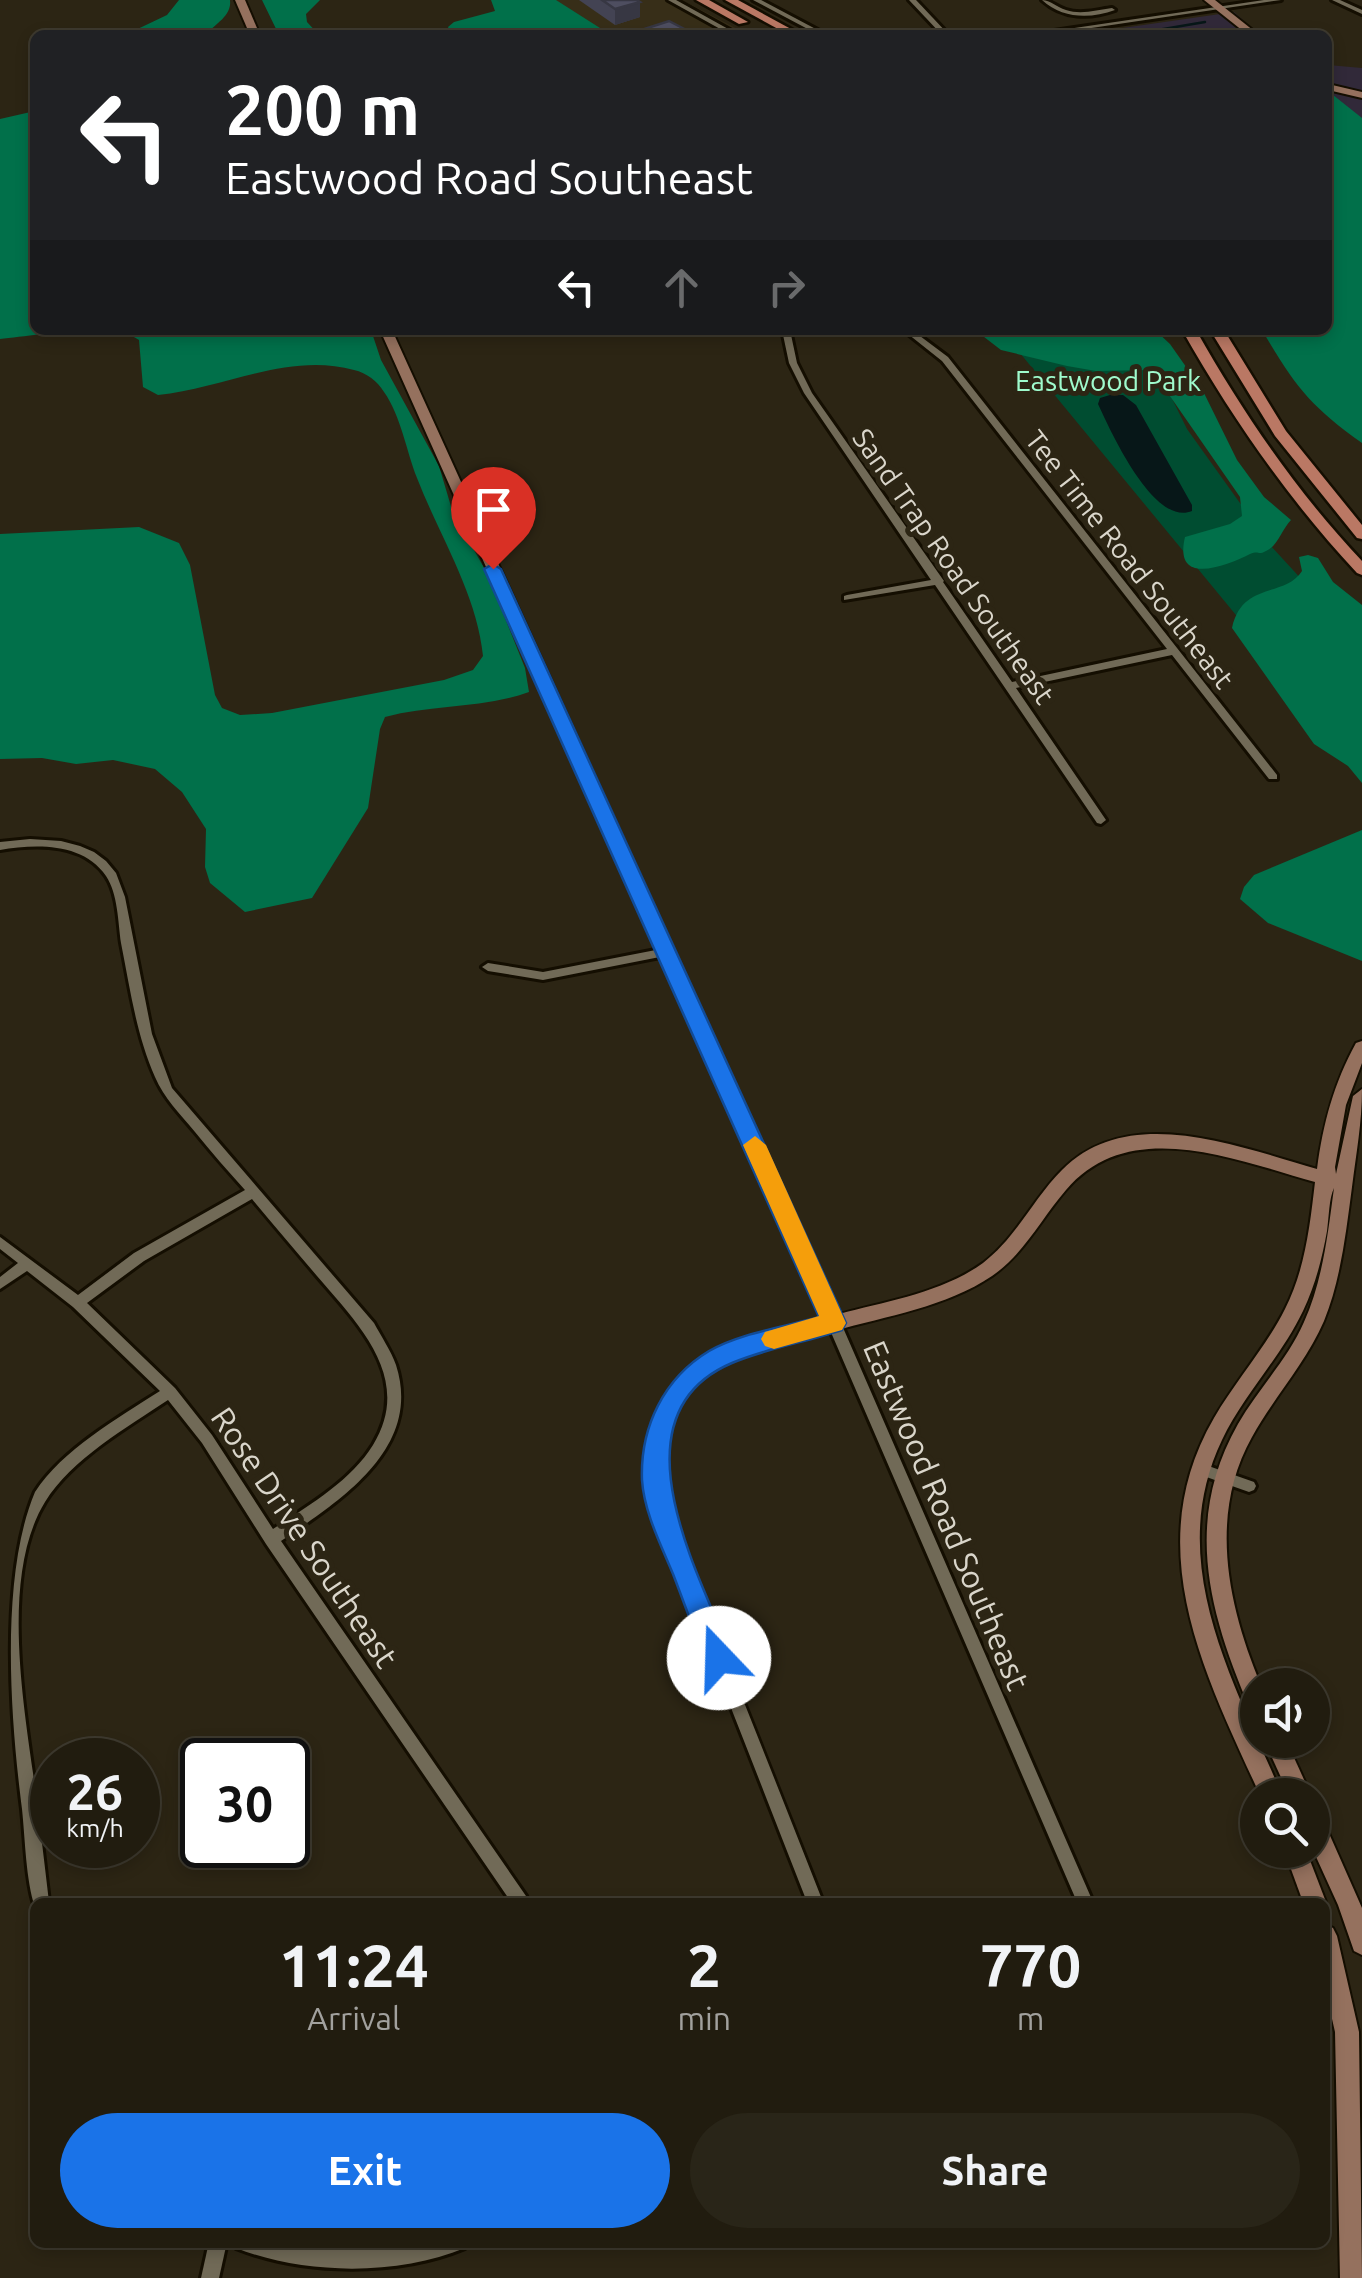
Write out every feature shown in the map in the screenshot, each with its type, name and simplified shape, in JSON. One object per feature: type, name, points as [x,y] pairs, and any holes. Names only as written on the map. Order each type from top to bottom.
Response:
[{"type":"main road","points":[[701,0],[758,30]]},
{"type":"main road","points":[[730,0],[787,30]]},
{"type":"main road","points":[[1192,335],[1259,446],[1306,509],[1362,570]]},
{"type":"main road","points":[[1221,335],[1280,433],[1362,535]]},
{"type":"street","points":[[240,0],[253,30]]},
{"type":"street","points":[[671,0],[727,30]]},
{"type":"street","points":[[756,0],[814,30]]},
{"type":"street","points":[[912,0],[941,30]]},
{"type":"street","points":[[1045,0],[1061,14],[1112,10]]},
{"type":"street","points":[[1102,0],[1124,22]]},
{"type":"street","points":[[1209,0],[1240,30]]},
{"type":"street","points":[[1079,30],[1278,0]]},
{"type":"street","points":[[1335,0],[1362,12]]},
{"type":"street","points":[[1218,8],[1247,30]]},
{"type":"street","points":[[1332,86],[1362,93]]},
{"type":"street","name":"Eastwood Road Southeast","points":[[388,335],[834,1323],[1083,1898]]},
{"type":"street","name":"Sand Trap Road Southeast","points":[[787,335],[793,363],[808,393],[1101,820]]},
{"type":"street","name":"Tee Time Road Southeast","points":[[913,335],[945,359],[1273,777]]},
{"type":"street","points":[[847,598],[939,581]]},
{"type":"street","points":[[1010,686],[1174,652]]},
{"type":"street","points":[[0,846],[48,842],[81,851],[105,868],[113,879],[155,1066],[167,1091],[369,1327],[390,1364],[395,1385],[386,1438],[369,1466],[342,1491],[270,1540]]},
{"type":"street","points":[[488,967],[543,976],[666,952]]},
{"type":"street","points":[[1243,1668],[1218,1580],[1215,1538],[1222,1477],[1242,1434],[1297,1354],[1317,1315],[1332,1258],[1336,1106],[1362,1048]]},
{"type":"street","points":[[1265,1778],[1206,1645],[1190,1583],[1188,1535],[1200,1470],[1223,1420],[1282,1330],[1303,1290],[1333,1180],[1362,1096]]},
{"type":"street","points":[[813,1898],[677,1553],[655,1482],[664,1419],[677,1394],[695,1373],[738,1350],[942,1291],[985,1270],[1004,1256],[1069,1170],[1109,1149],[1136,1142],[1177,1144],[1333,1180]]},
{"type":"street","points":[[78,1303],[139,1256],[251,1193]]},
{"type":"street","name":"Rose Drive Southeast","points":[[0,1242],[78,1303],[170,1392],[207,1439],[270,1540],[517,1898]]},
{"type":"street","points":[[0,1284],[27,1264]]},
{"type":"street","points":[[40,1898],[6,1624],[10,1562],[37,1500],[60,1472],[89,1446],[170,1392]]},
{"type":"street","points":[[1200,1470],[1249,1486]]},
{"type":"street","points":[[1330,1860],[1350,1903],[1362,1943]]},
{"type":"street","points":[[1301,1868],[1312,1898]]},
{"type":"street","points":[[1330,1958],[1347,2032],[1353,2278]]},
{"type":"street","points":[[210,2278],[217,2248]]},
{"type":"street","points":[[264,2248],[340,2261],[397,2258],[436,2248]]},
{"type":"shaded area","points":[[544,0],[682,0],[739,30],[590,30]]},
{"type":"shaded area","points":[[1234,12],[1254,30],[1109,30]]},
{"type":"shaded area","points":[[1332,65],[1362,68],[1362,136],[1332,110]]},
{"type":"shaded area","points":[[1123,395],[1136,405],[1192,511],[1178,512],[1163,505],[1136,474],[1098,404],[1100,398]]},
{"type":"green space","points":[[179,0],[230,0],[226,15],[210,30],[136,30],[167,15]]},
{"type":"green space","points":[[262,0],[320,0],[306,14],[314,30],[277,30]]},
{"type":"green space","points":[[491,0],[556,0],[603,30],[449,30],[454,22],[495,11]]},
{"type":"green space","points":[[1332,94],[1362,118],[1362,443],[1329,417],[1284,366],[1265,335],[1332,335]]},
{"type":"green space","points":[[30,112],[30,335],[36,335],[0,339],[0,119]]},
{"type":"green space","points":[[129,335],[373,335],[381,360],[439,466],[453,513],[487,573],[525,668],[529,692],[385,717],[368,808],[312,898],[245,912],[210,883],[205,867],[206,829],[182,792],[155,769],[113,760],[76,764],[42,758],[0,759],[0,534],[139,527],[179,543],[190,565],[215,695],[222,708],[240,715],[272,713],[444,680],[473,670],[483,656],[465,587],[417,478],[395,412],[375,381],[354,370],[304,365],[158,395],[143,387],[139,340]]},
{"type":"green space","points":[[982,335],[1160,335],[1203,391],[1237,460],[1264,497],[1291,520],[1266,551],[1216,567],[1194,568],[1183,553],[1185,537],[1230,524],[1242,516],[1240,497],[1156,376],[1148,370],[1096,371],[1001,350]]},
{"type":"green space","name":"Eastwood Park","points":[[1005,335],[1141,336],[1187,429],[1270,545],[1362,645],[1362,768]]},
{"type":"green space","points":[[1299,557],[1318,558],[1333,582],[1362,605],[1362,783],[1348,766],[1314,744],[1232,628],[1245,603],[1295,579],[1302,571]]},
{"type":"green space","points":[[1362,830],[1362,961],[1268,923],[1240,899],[1254,875]]},
{"type":"building","points":[[602,0],[637,0],[640,2],[615,9]]},
{"type":"building","points":[[669,21],[686,30],[641,30]]},
{"type":"waterway","points":[[1158,30],[1205,22]]},
{"type":"slow traffic","points":[[755,1145],[834,1323],[774,1339]]},
{"type":"route","points":[[493,569],[834,1323],[722,1356],[695,1373],[677,1394],[664,1419],[655,1482],[663,1514],[719,1658]]}]
